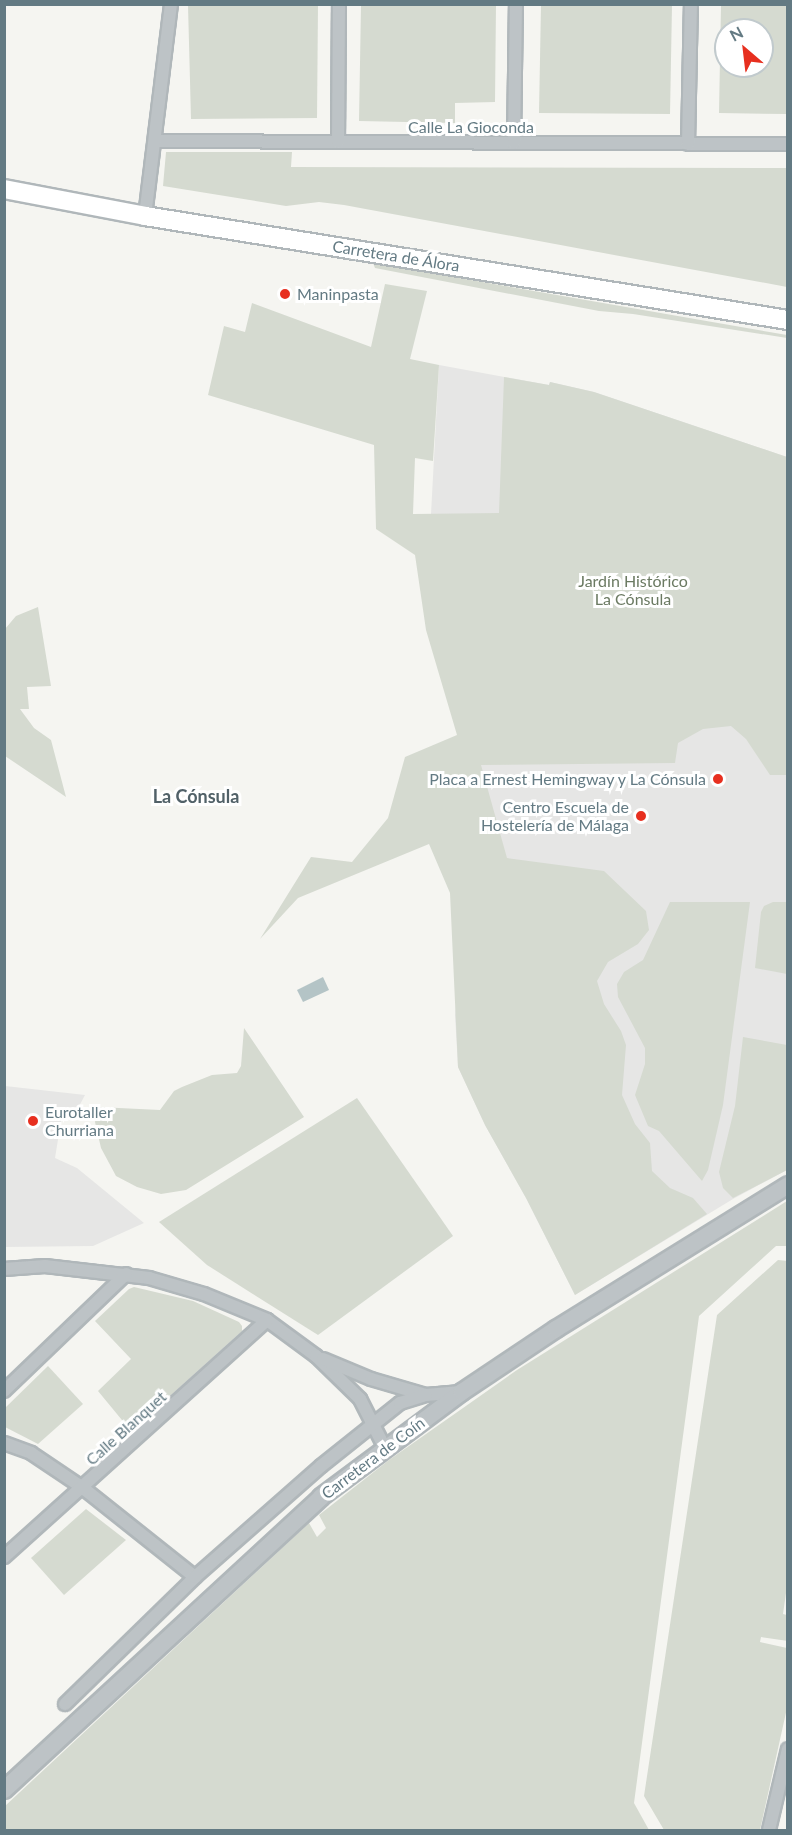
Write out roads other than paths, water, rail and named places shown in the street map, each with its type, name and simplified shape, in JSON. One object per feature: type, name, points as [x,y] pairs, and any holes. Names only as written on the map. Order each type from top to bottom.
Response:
[{"type":"main road","name":"Carretera de Álora","points":[[4,189],[145,216],[788,320]]},
{"type":"street","points":[[145,216],[171,4]]},
{"type":"street","points":[[338,142],[339,4]]},
{"type":"street","points":[[514,143],[516,4]]},
{"type":"street","points":[[688,144],[691,4]]},
{"type":"street","name":"Calle La Gioconda","points":[[155,141],[788,144]]},
{"type":"street","name":"Carretera de Coín","points":[[4,1790],[321,1497],[462,1392],[556,1329],[788,1185]]},
{"type":"street","points":[[4,1269],[45,1266],[126,1274],[204,1294],[267,1320],[316,1356],[360,1400],[385,1448]]},
{"type":"street","points":[[4,1391],[126,1274]]},
{"type":"street","name":"Calle Blanquet","points":[[4,1557],[267,1320]]},
{"type":"street","points":[[316,1356],[371,1379],[426,1395],[462,1392]]},
{"type":"street","name":"Carretera de Coín","points":[[65,1704],[195,1578],[321,1466],[400,1403],[426,1395]]},
{"type":"street","points":[[4,1443],[31,1453],[83,1488],[195,1578]]},
{"type":"street","points":[[769,1830],[788,1749]]},
{"type":"place","name":"Maninpasta","points":[[285,294]]},
{"type":"place","name":"Placa a Ernest Hemingway y La Cónsula","points":[[718,779]]},
{"type":"place","name":"Centro Escuela de Hostelería de Málaga","points":[[641,816]]},
{"type":"place","name":"Eurotaller Churriana","points":[[33,1121]]},
{"type":"district","name":"La Cónsula","points":[[196,796]]},
{"type":"park label","name":"Jardín Histórico La Cónsula","points":[[633,590]]}]
